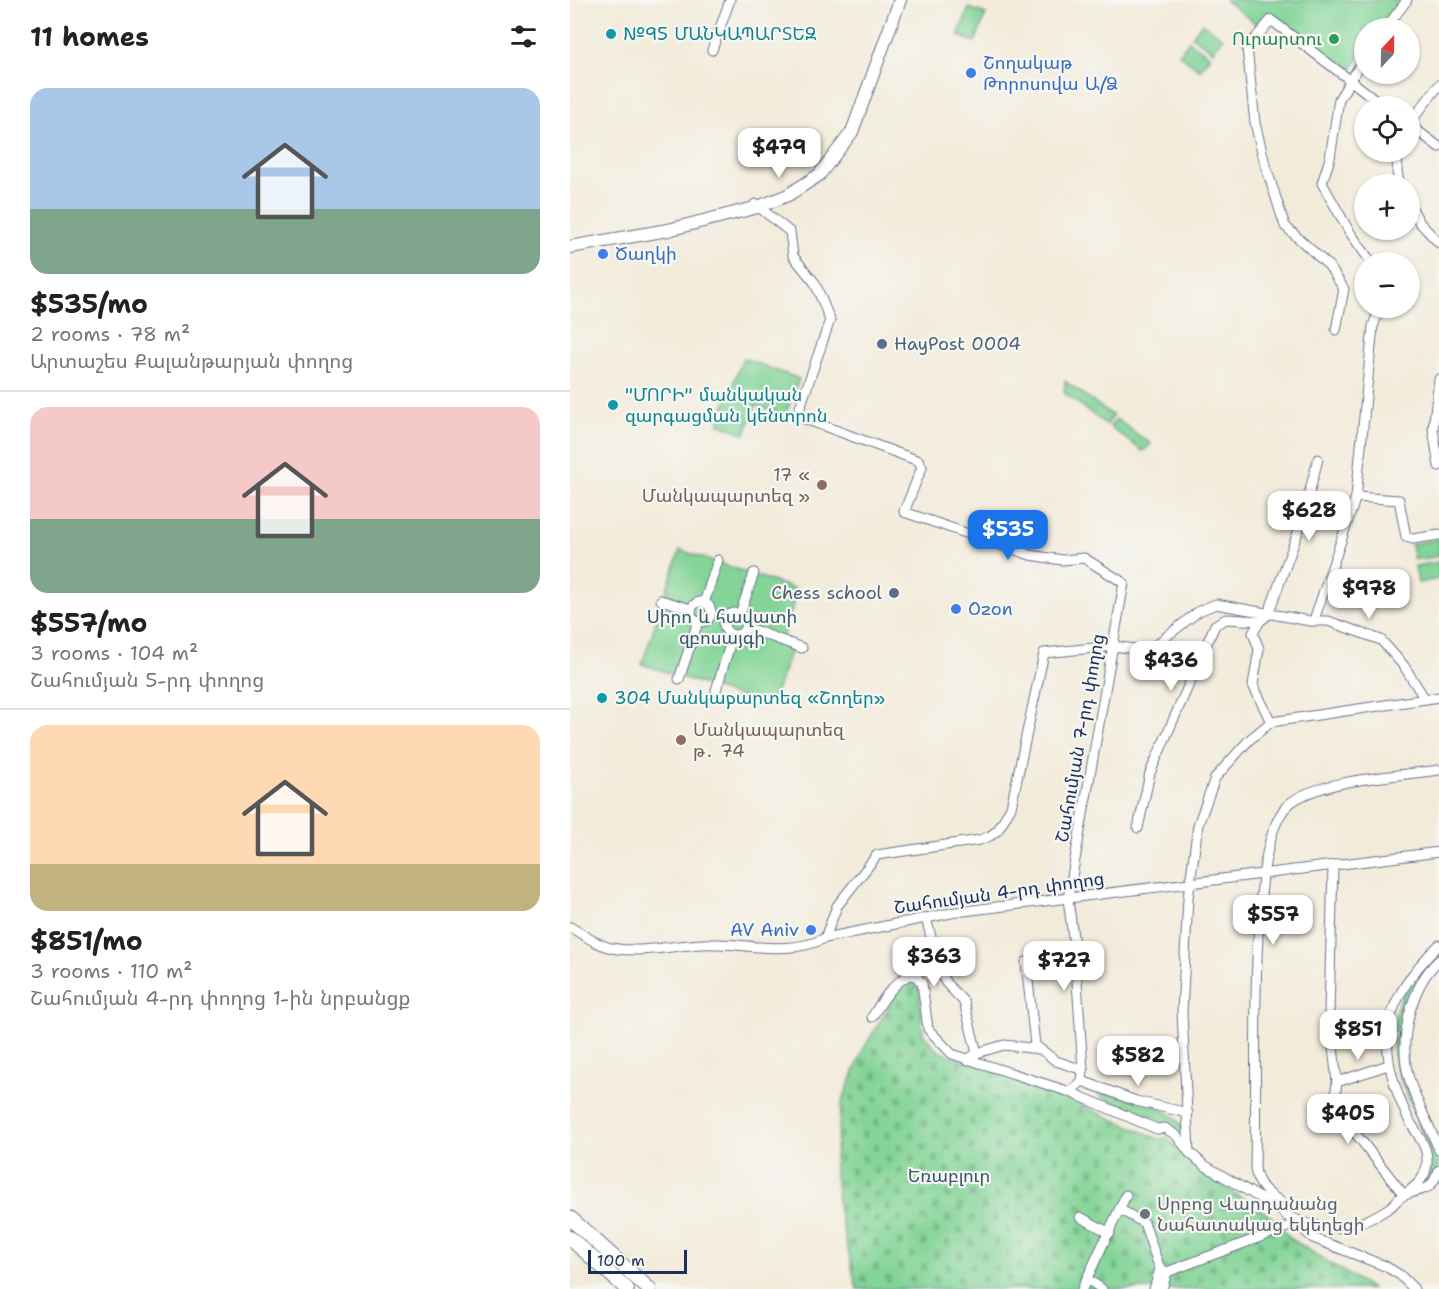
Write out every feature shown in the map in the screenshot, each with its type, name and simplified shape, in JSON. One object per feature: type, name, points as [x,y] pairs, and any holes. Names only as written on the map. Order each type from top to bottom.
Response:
[{"type":"highway","points":[[570,1218],[649,1289]]},
{"type":"highway","points":[[570,1239],[627,1289]]},
{"type":"main road","points":[[570,245],[668,230],[756,206],[788,195],[819,175],[845,144],[860,114],[898,0]]},
{"type":"street","points":[[712,50],[730,0]]},
{"type":"street","points":[[1394,18],[1407,0]]},
{"type":"street","points":[[1336,330],[1344,289],[1329,266],[1285,226],[1265,164],[1255,123],[1247,48],[1271,20],[1370,96]]},
{"type":"street","points":[[1354,72],[1339,99],[1330,158],[1322,183],[1349,231],[1364,252]]},
{"type":"street","points":[[1420,111],[1439,85]]},
{"type":"street","points":[[1420,132],[1439,147]]},
{"type":"street","name":"Շահումյան 7-րդ փողոց","points":[[756,206],[790,232],[793,256],[815,284],[830,320],[797,416],[919,461],[922,467],[904,512],[1030,555],[1062,560],[1084,558],[1124,583],[1068,899],[1075,952],[1082,1081]]},
{"type":"street","points":[[1420,223],[1439,243]]},
{"type":"street","points":[[1314,620],[1356,497],[1373,326],[1376,318]]},
{"type":"street","points":[[1439,378],[1432,429],[1439,466]]},
{"type":"street","points":[[1270,722],[1253,685],[1259,649],[1253,633],[1264,618],[1302,521],[1318,459]]},
{"type":"street","points":[[1356,497],[1399,500],[1406,537],[1413,539],[1439,535]]},
{"type":"street","points":[[704,603],[718,560]]},
{"type":"street","points":[[740,614],[754,573]]},
{"type":"street","points":[[661,600],[691,609]]},
{"type":"street","points":[[696,603],[704,603],[710,608],[711,615],[706,621],[698,622],[692,617],[691,609],[696,603]]},
{"type":"street","points":[[825,938],[837,906],[877,855],[980,840],[990,837],[998,830],[1007,818],[1016,790],[1044,653],[1114,646],[1148,651],[1198,611],[1215,604],[1264,618]]},
{"type":"street","points":[[731,614],[740,614],[746,620],[746,627],[741,634],[732,635],[726,629],[725,621],[731,614]]},
{"type":"street","points":[[711,615],[725,621]]},
{"type":"street","points":[[1138,828],[1150,773],[1215,625],[1226,619],[1314,620],[1355,629],[1381,640],[1404,666],[1425,699]]},
{"type":"street","points":[[679,679],[698,622]]},
{"type":"street","points":[[746,627],[802,648]]},
{"type":"street","points":[[716,690],[732,635]]},
{"type":"street","points":[[1189,1152],[1182,1013],[1188,898],[1198,825],[1215,778],[1249,740],[1270,722],[1439,697]]},
{"type":"street","points":[[1414,1289],[1393,1270],[1313,1238],[1287,1216],[1287,1209],[1283,1203],[1261,1187],[1255,1169],[1258,967],[1263,874],[1278,819],[1287,805],[1304,793],[1325,786],[1439,770]]},
{"type":"street","name":"Շահումյան 4-րդ փողոց","points":[[570,927],[611,948],[632,949],[704,944],[762,947],[812,945],[825,938],[956,912],[1439,852]]},
{"type":"street","points":[[1334,866],[1329,1012],[1337,1082],[1335,1097],[1338,1107],[1404,1195]]},
{"type":"street","points":[[926,918],[940,971],[946,983],[964,1002],[976,1053]]},
{"type":"street","points":[[872,1017],[886,994],[901,979],[909,975],[916,976],[922,983],[928,1029],[946,1050],[967,1060],[1071,1092],[1156,1129],[1164,1128],[1177,1136],[1189,1152],[1213,1171],[1287,1216],[1317,1227],[1344,1229],[1390,1207],[1423,1180],[1428,1160],[1407,1118],[1388,1065],[1386,1035],[1393,1007],[1403,986],[1417,966],[1439,945]]},
{"type":"street","points":[[1439,960],[1423,978],[1416,991],[1403,1042],[1404,1064],[1439,1150]]},
{"type":"street","points":[[1026,962],[1035,1045],[1056,1061],[1083,1070]]},
{"type":"street","points":[[967,1060],[976,1053],[1004,1045],[1040,1049]]},
{"type":"street","points":[[1337,1082],[1388,1065]]},
{"type":"street","points":[[1071,1092],[1082,1081],[1136,1101],[1188,1113]]},
{"type":"street","points":[[1404,1195],[1420,1192],[1431,1186],[1439,1170]]},
{"type":"street","points":[[1082,1289],[1121,1210],[1126,1195]]},
{"type":"street","points":[[1121,1210],[1143,1222],[1163,1270],[1162,1289]]},
{"type":"street","points":[[1080,1217],[1110,1233]]},
{"type":"street","points":[[1154,1289],[1163,1270],[1295,1224]]},
{"type":"street","points":[[1088,1279],[1102,1289]]},
{"type":"green space","name":"Ուրարտու","points":[[1225,0],[1402,0],[1389,18],[1354,18],[1354,66],[1348,74],[1267,13],[1258,25]]},
{"type":"green space","points":[[969,8],[986,14],[975,42],[958,36]]},
{"type":"green space","points":[[1202,23],[1223,38],[1213,51],[1192,36]]},
{"type":"green space","points":[[1189,41],[1210,56],[1200,70],[1179,54]]},
{"type":"green space","points":[[743,358],[799,379],[785,415],[756,405],[745,434],[718,423]]},
{"type":"green space","points":[[1065,381],[1113,416],[1107,425],[1064,393]]},
{"type":"green space","points":[[1116,419],[1151,444],[1143,451],[1110,427]]},
{"type":"green space","points":[[1439,539],[1439,556],[1414,560],[1411,544]]},
{"type":"green space","name":"Սիրո և հավատի զբոսայգի","points":[[680,550],[798,590],[781,641],[792,647],[770,707],[642,664]]},
{"type":"green space","points":[[1439,562],[1439,579],[1418,583],[1415,566]]},
{"type":"green space","points":[[1439,950],[1439,955],[1426,971],[1408,1009],[1401,1044],[1402,1061],[1410,1094],[1438,1161],[1435,1171],[1422,1187],[1429,1151],[1395,1064],[1393,1038],[1398,1034],[1393,1030],[1398,1004],[1407,985]]},
{"type":"green space","name":"Եռաբլուր","points":[[910,980],[919,989],[923,1034],[938,1051],[1073,1099],[1087,1108],[1159,1139],[1167,1137],[1192,1166],[1270,1216],[1291,1239],[1372,1289],[857,1289],[839,1212],[834,1165],[842,1102],[863,1050],[901,986]]},
{"type":"green space","points":[[1101,1092],[1150,1104],[1162,1110],[1173,1116],[1185,1135],[1182,1136],[1155,1117],[1099,1096]]},
{"type":"place","name":"№95 ՄԱՆԿԱՊԱՐՏԵԶ","points":[[611,34]]},
{"type":"place","name":"Ուրարտու","points":[[1334,39]]},
{"type":"place","name":"Շողակաթ Թորոսովա Ա/Ձ","points":[[971,73]]},
{"type":"place","name":"Ծաղկի","points":[[603,254]]},
{"type":"place","name":"HayPost 0004","points":[[882,344]]},
{"type":"place","name":"\"ՄՈՐԻ\" մանկական զարգացման կենտրոն","points":[[613,405]]},
{"type":"place","name":"17 « Մանկապարտեզ »","points":[[822,485]]},
{"type":"place","name":"Chess school","points":[[894,593]]},
{"type":"place","name":"Ozon","points":[[956,609]]},
{"type":"place","name":"304 Մանկաpարտեզ «Շողեր»","points":[[602,698]]},
{"type":"place","name":"Մանկապարտեզ թ․ 74","points":[[681,740]]},
{"type":"place","name":"AV Aniv","points":[[811,930]]},
{"type":"place","name":"Սրբոց Վարդանանց Նահատակաց եկեղեցի","points":[[1145,1214]]}]
